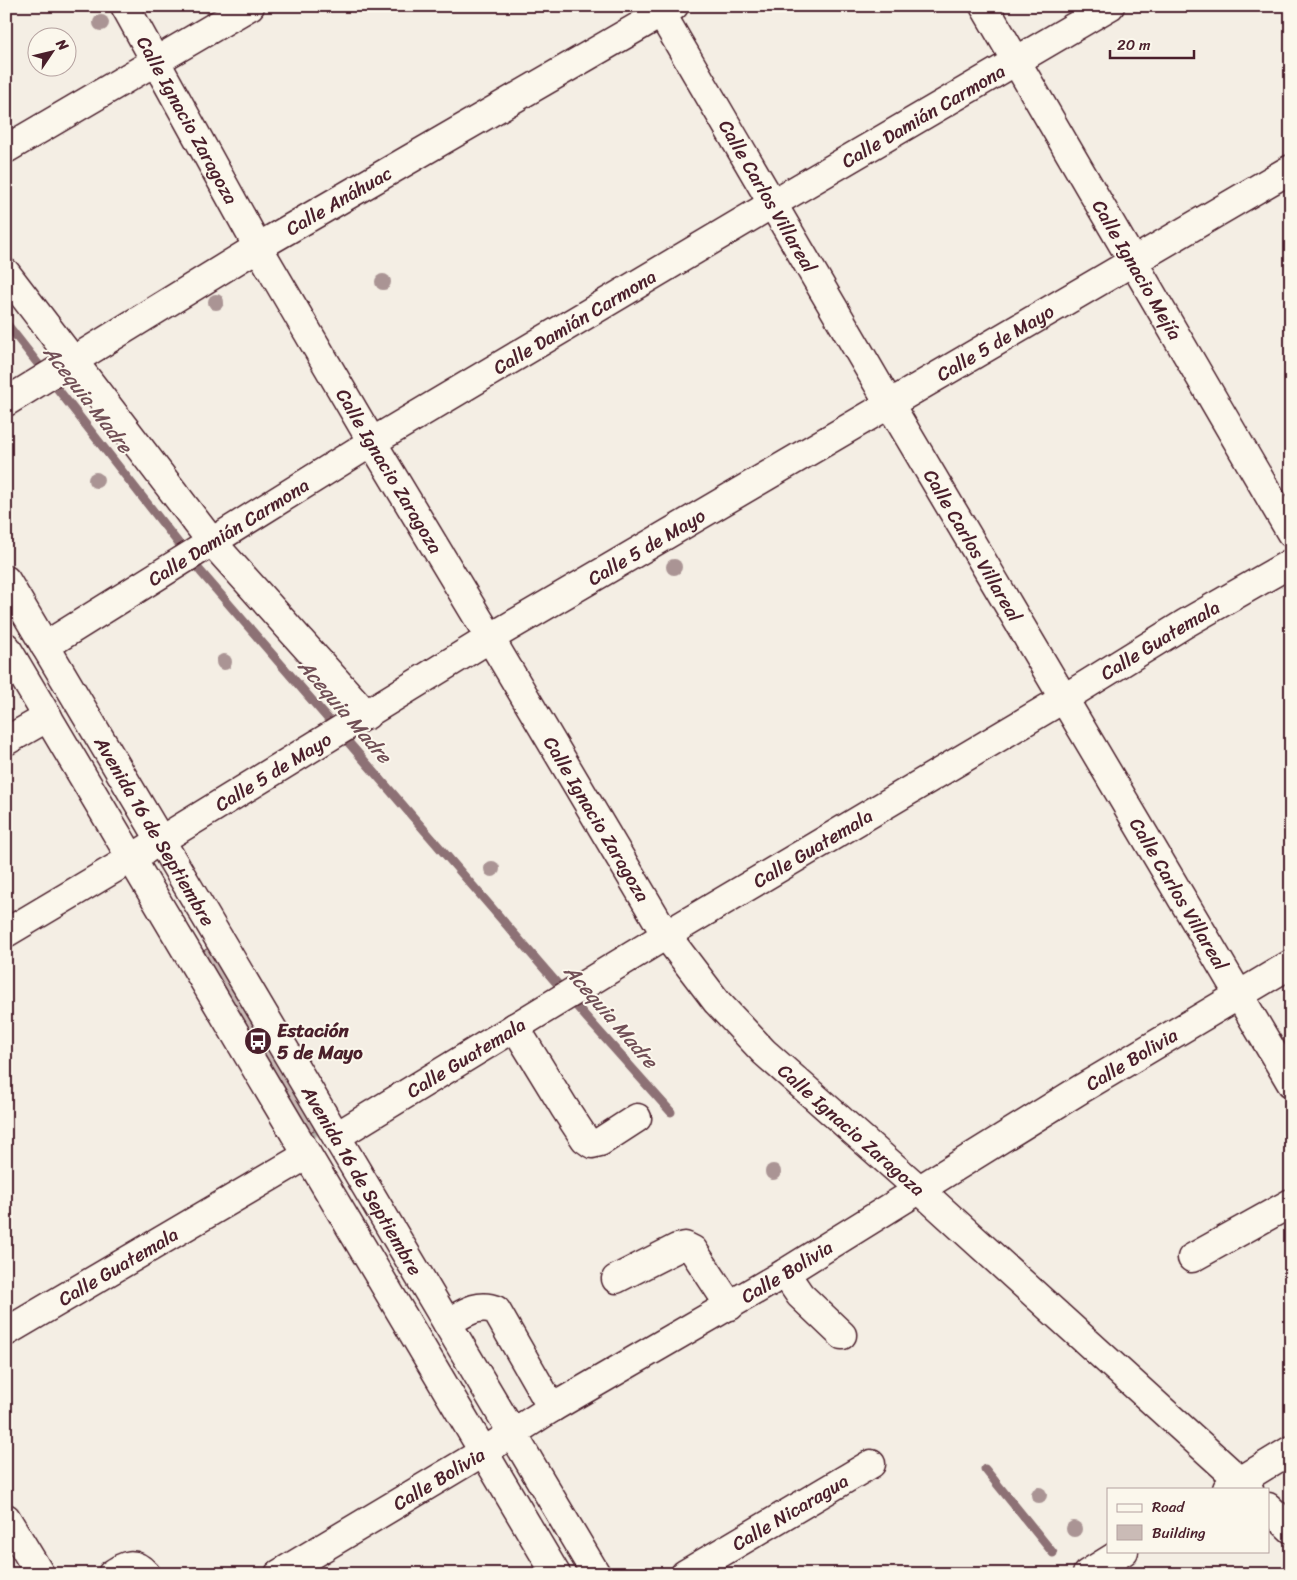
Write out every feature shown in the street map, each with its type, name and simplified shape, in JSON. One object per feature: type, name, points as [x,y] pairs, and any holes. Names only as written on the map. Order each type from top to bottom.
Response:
[{"type":"street","name":"Calle Ignacio Zaragoza","points":[[125,6],[258,246],[372,442],[666,935],[717,1002],[764,1052],[920,1190],[1239,1486]]},
{"type":"street","points":[[6,148],[157,62],[250,6]]},
{"type":"street","name":"Calle Ignacio Mejía","points":[[984,6],[1291,533]]},
{"type":"street","name":"Calle Damián Carmona","points":[[45,646],[372,442],[1015,60],[1110,6]]},
{"type":"street","name":"Calle Carlos Villareal","points":[[664,9],[772,204],[888,404],[1291,1083]]},
{"type":"street","name":"Calle Anáhuac","points":[[16,396],[258,246],[664,9]]},
{"type":"street","name":"Calle 5 de Mayo","points":[[6,933],[362,718],[490,638],[1291,169]]},
{"type":"street","points":[[6,272],[69,364],[207,544],[362,718]]},
{"type":"street","name":"Calle Guatemala","points":[[337,1136],[666,935],[1063,699],[1186,623],[1291,563]]},
{"type":"street","name":"Avenida 16 de Septiembre","points":[[6,580],[596,1574]]},
{"type":"street","name":"Avenida 16 de Septiembre","points":[[10,660],[48,718],[132,858],[556,1574]]},
{"type":"street","points":[[6,741],[48,718]]},
{"type":"street","name":"Calle Bolivia","points":[[279,1574],[483,1452],[552,1408],[785,1273],[1081,1089],[1291,964]]},
{"type":"street","points":[[515,1027],[585,1139],[592,1144],[600,1142],[637,1118]]},
{"type":"street","name":"Calle Guatemala","points":[[6,1332],[307,1155]]},
{"type":"street","points":[[1192,1258],[1291,1202]]},
{"type":"street","points":[[616,1279],[677,1248],[685,1246],[692,1250],[730,1306]]},
{"type":"street","points":[[785,1273],[800,1295],[842,1335]]},
{"type":"street","points":[[448,1323],[479,1307],[489,1306],[496,1310],[552,1408]]},
{"type":"street","points":[[1239,1486],[1291,1450]]},
{"type":"street","name":"Calle Nicaragua","points":[[685,1574],[871,1464]]},
{"type":"street","points":[[1270,1509],[1291,1529]]},
{"type":"street","points":[[6,1518],[40,1574]]},
{"type":"street","points":[[1091,1573],[1122,1552]]},
{"type":"street","points":[[112,1574],[131,1564],[146,1574]]},
{"type":"building","name":"Estación 5 de Mayo","points":[[210,947],[317,1128],[307,1134],[200,953]]},
{"type":"waterway","name":"Acequia Madre","points":[[6,323],[201,572],[587,1018],[671,1112]]},
{"type":"waterway","name":"Acequia Madre","points":[[985,1469],[1053,1553]]},
{"type":"place","name":"Estación 5 de Mayo","points":[[258,1041]]}]
